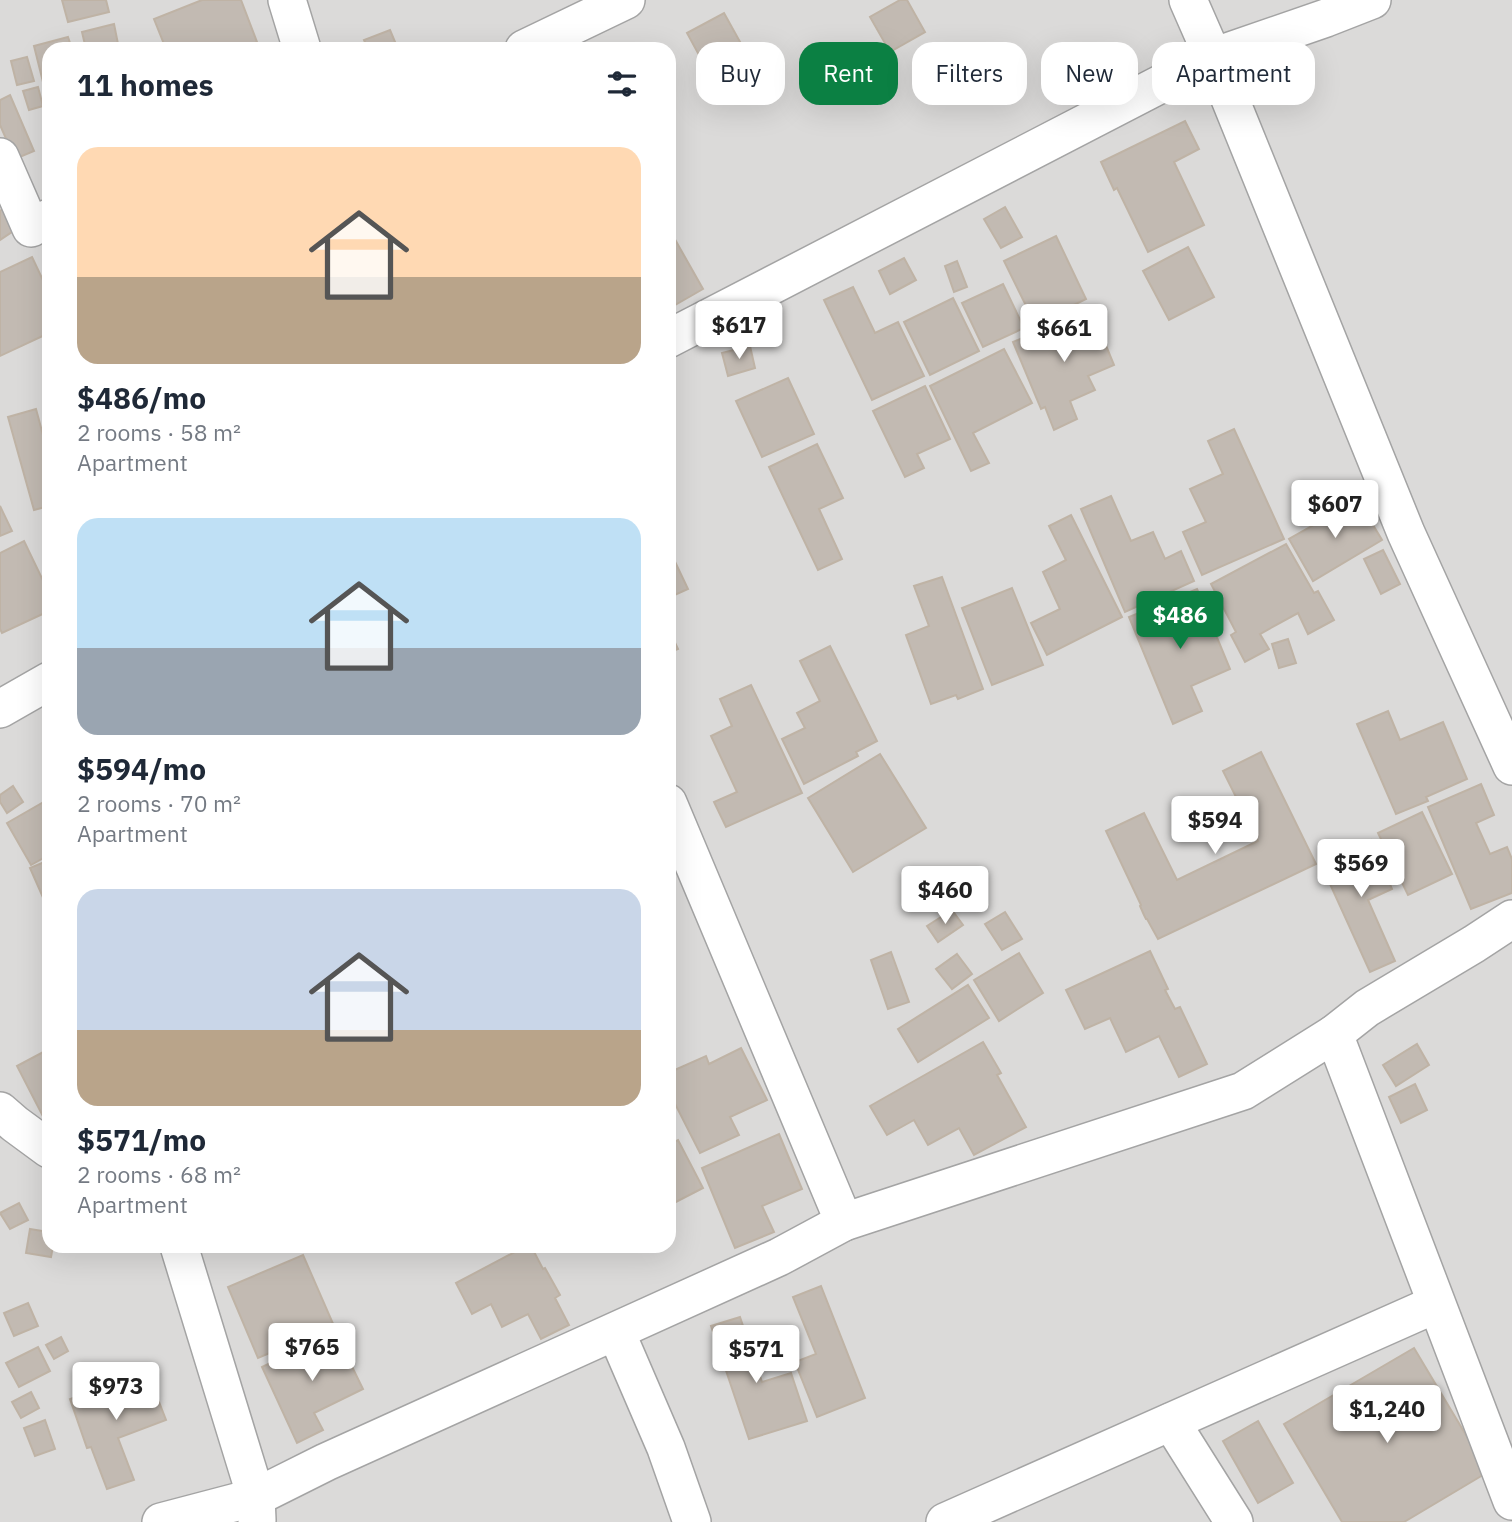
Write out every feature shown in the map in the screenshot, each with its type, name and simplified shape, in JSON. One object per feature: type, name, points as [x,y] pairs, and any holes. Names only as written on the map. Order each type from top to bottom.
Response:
[{"type":"street","points":[[287,0],[300,42]]},
{"type":"street","points":[[539,42],[626,0]]},
{"type":"street","points":[[1188,0],[1206,42]]},
{"type":"street","points":[[1256,42],[1372,0]]},
{"type":"street","points":[[676,335],[1152,89]]},
{"type":"street","points":[[1232,105],[1406,533],[1512,766]]},
{"type":"street","points":[[0,157],[31,228],[42,222]]},
{"type":"street","points":[[0,709],[42,685]]},
{"type":"street","points":[[676,822],[844,1222]]},
{"type":"street","points":[[161,1522],[257,1509],[326,1462],[779,1257],[844,1222],[1244,1091],[1334,1034],[1367,1008],[1512,919]]},
{"type":"street","points":[[1334,1034],[1512,1502]]},
{"type":"street","points":[[0,1111],[42,1145]]},
{"type":"street","points":[[181,1253],[257,1509]]},
{"type":"street","points":[[945,1522],[1436,1304]]},
{"type":"street","points":[[617,1332],[666,1448],[692,1522]]},
{"type":"street","points":[[1171,1422],[1234,1522]]},
{"type":"shaded area","points":[[0,0],[1512,0],[1512,1522],[0,1522]]},
{"type":"building","points":[[62,0],[106,0],[109,12],[68,22]]},
{"type":"building","points":[[202,0],[241,0],[257,42],[163,42],[154,19]]},
{"type":"building","points":[[900,0],[907,0],[925,32],[898,47],[898,42],[884,42],[870,17]]},
{"type":"building","points":[[724,13],[740,42],[696,42],[696,50],[687,33]]},
{"type":"building","points":[[114,24],[118,42],[84,42],[82,32]]},
{"type":"building","points":[[390,30],[395,42],[365,42],[364,40]]},
{"type":"building","points":[[68,37],[70,42],[49,42]]},
{"type":"building","points":[[42,44],[42,78],[34,46]]},
{"type":"building","points":[[27,57],[34,81],[17,85],[11,61]]},
{"type":"building","points":[[38,87],[42,106],[29,110],[23,91]]},
{"type":"building","points":[[10,95],[34,151],[15,159],[0,125],[0,100]]},
{"type":"building","points":[[1185,121],[1199,149],[1174,162],[1204,225],[1148,252],[1117,188],[1114,190],[1101,162]]},
{"type":"building","points":[[1005,207],[1022,237],[1001,248],[984,219]]},
{"type":"building","points":[[4,208],[18,228],[0,240],[0,211]]},
{"type":"building","points":[[1056,236],[1086,299],[1035,324],[1004,261]]},
{"type":"building","points":[[676,241],[703,289],[676,304]]},
{"type":"building","points":[[1188,247],[1214,297],[1169,320],[1143,271]]},
{"type":"building","points":[[32,257],[42,278],[42,336],[0,356],[0,272]]},
{"type":"building","points":[[904,258],[916,280],[890,294],[879,271]]},
{"type":"building","points":[[957,261],[967,287],[954,292],[945,266]]},
{"type":"building","points":[[1003,284],[1024,328],[983,347],[962,303]]},
{"type":"building","points":[[853,287],[875,333],[898,322],[924,376],[872,400],[824,300]]},
{"type":"building","points":[[953,298],[979,351],[930,375],[904,322]]},
{"type":"building","points":[[1091,309],[1114,365],[1088,376],[1095,390],[1070,401],[1077,419],[1054,430],[1045,407],[1041,409],[1013,342]]},
{"type":"building","points":[[750,346],[755,368],[728,376],[722,353]]},
{"type":"building","points":[[1004,349],[1032,403],[973,433],[989,463],[971,471],[930,386]]},
{"type":"building","points":[[788,378],[814,434],[762,457],[736,401]]},
{"type":"building","points":[[925,386],[950,439],[917,454],[924,468],[905,477],[873,411]]},
{"type":"building","points":[[36,409],[42,431],[42,508],[34,510],[8,417]]},
{"type":"building","points":[[1234,429],[1284,539],[1202,575],[1183,532],[1206,522],[1190,489],[1223,474],[1208,441]]},
{"type":"building","points":[[817,444],[843,498],[819,509],[842,559],[818,570],[769,467]]},
{"type":"building","points":[[1111,496],[1131,541],[1153,532],[1165,559],[1181,551],[1194,581],[1125,612],[1081,509]]},
{"type":"building","points":[[1358,500],[1382,540],[1313,581],[1289,539]]},
{"type":"building","points":[[0,506],[12,531],[0,536]]},
{"type":"building","points":[[1071,515],[1122,617],[1047,655],[1031,623],[1060,609],[1043,572],[1066,560],[1049,526]]},
{"type":"building","points":[[24,541],[42,578],[42,614],[2,633],[0,629],[0,553]]},
{"type":"building","points":[[1286,544],[1314,593],[1318,591],[1334,620],[1308,634],[1298,613],[1260,634],[1269,649],[1245,662],[1231,635],[1236,632],[1211,584]]},
{"type":"building","points":[[1383,550],[1400,584],[1381,594],[1364,559]]},
{"type":"building","points":[[676,564],[688,589],[676,594]]},
{"type":"building","points":[[942,577],[983,689],[958,699],[956,695],[931,704],[906,635],[929,626],[914,586]]},
{"type":"building","points":[[1012,588],[1043,665],[992,685],[962,608]]},
{"type":"building","points":[[1197,589],[1230,669],[1191,686],[1202,711],[1173,724],[1129,617]]},
{"type":"building","points":[[1288,639],[1296,663],[1279,668],[1272,644]]},
{"type":"building","points":[[830,646],[877,741],[856,752],[858,756],[804,784],[782,739],[805,728],[797,713],[820,701],[800,661]]},
{"type":"building","points":[[751,685],[802,793],[726,827],[714,802],[737,792],[711,736],[732,726],[720,699]]},
{"type":"building","points":[[1388,711],[1400,740],[1443,722],[1467,779],[1426,797],[1428,801],[1396,814],[1357,724]]},
{"type":"building","points":[[1261,752],[1316,864],[1158,939],[1144,915],[1106,831],[1144,813],[1177,880],[1258,841],[1223,771]]},
{"type":"building","points":[[880,754],[926,828],[853,872],[808,798]]},
{"type":"building","points":[[1481,784],[1494,815],[1476,823],[1490,854],[1507,847],[1512,859],[1512,893],[1471,909],[1428,807]]},
{"type":"building","points":[[13,786],[23,802],[7,813],[0,802],[0,795]]},
{"type":"building","points":[[42,803],[42,859],[31,865],[7,823]]},
{"type":"building","points":[[1422,812],[1452,874],[1408,895],[1378,833]]},
{"type":"building","points":[[1371,840],[1392,889],[1368,900],[1395,961],[1370,972],[1320,862]]},
{"type":"building","points":[[42,863],[42,895],[30,868]]},
{"type":"building","points":[[952,910],[963,925],[938,942],[927,926]]},
{"type":"building","points":[[1005,912],[1022,939],[1002,950],[985,924]]},
{"type":"building","points":[[1150,951],[1168,989],[1165,990],[1175,1009],[1180,1007],[1207,1064],[1179,1077],[1159,1036],[1126,1052],[1110,1018],[1085,1029],[1066,990]]},
{"type":"building","points":[[891,952],[909,1002],[888,1009],[871,960]]},
{"type":"building","points":[[1019,953],[1043,993],[999,1021],[974,980]]},
{"type":"building","points":[[957,954],[972,974],[952,989],[936,969]]},
{"type":"building","points":[[968,985],[989,1018],[918,1062],[898,1029]]},
{"type":"building","points":[[983,1042],[1001,1073],[997,1075],[1026,1127],[974,1155],[959,1128],[928,1145],[914,1120],[887,1135],[870,1106]]},
{"type":"building","points":[[1417,1044],[1429,1065],[1396,1086],[1383,1065]]},
{"type":"building","points":[[741,1048],[767,1100],[730,1117],[739,1135],[700,1153],[676,1106],[676,1069],[706,1056],[709,1064]]},
{"type":"building","points":[[42,1053],[42,1114],[17,1066]]},
{"type":"building","points":[[1415,1084],[1427,1110],[1401,1123],[1389,1097]]},
{"type":"building","points":[[779,1134],[802,1189],[762,1206],[774,1232],[735,1248],[702,1168]]},
{"type":"building","points":[[678,1140],[703,1188],[676,1202]]},
{"type":"building","points":[[19,1203],[28,1220],[10,1229],[0,1213]]},
{"type":"building","points":[[30,1229],[42,1231],[42,1253],[52,1253],[51,1257],[26,1253]]},
{"type":"building","points":[[513,1253],[535,1253],[560,1295],[555,1298],[569,1325],[541,1339],[528,1314],[502,1327],[491,1304],[472,1314],[456,1283]]},
{"type":"building","points":[[303,1255],[334,1326],[258,1358],[228,1287]]},
{"type":"building","points":[[821,1286],[865,1398],[817,1417],[795,1362],[816,1354],[793,1297]]},
{"type":"building","points":[[28,1303],[38,1326],[14,1336],[4,1313]]},
{"type":"building","points":[[740,1317],[762,1382],[791,1373],[807,1421],[749,1439],[711,1326]]},
{"type":"building","points":[[335,1332],[363,1389],[314,1413],[323,1430],[297,1443],[262,1367]]},
{"type":"building","points":[[61,1337],[68,1351],[54,1359],[46,1345]]},
{"type":"building","points":[[38,1347],[50,1371],[19,1387],[6,1363]]},
{"type":"building","points":[[1414,1348],[1488,1472],[1404,1522],[1342,1522],[1284,1424]]},
{"type":"building","points":[[147,1371],[166,1420],[118,1438],[134,1480],[107,1489],[91,1447],[87,1448],[70,1399]]},
{"type":"building","points":[[31,1392],[39,1408],[21,1418],[12,1402]]},
{"type":"building","points":[[45,1420],[55,1449],[35,1456],[24,1428]]},
{"type":"building","points":[[1258,1421],[1293,1483],[1258,1503],[1223,1441]]}]
